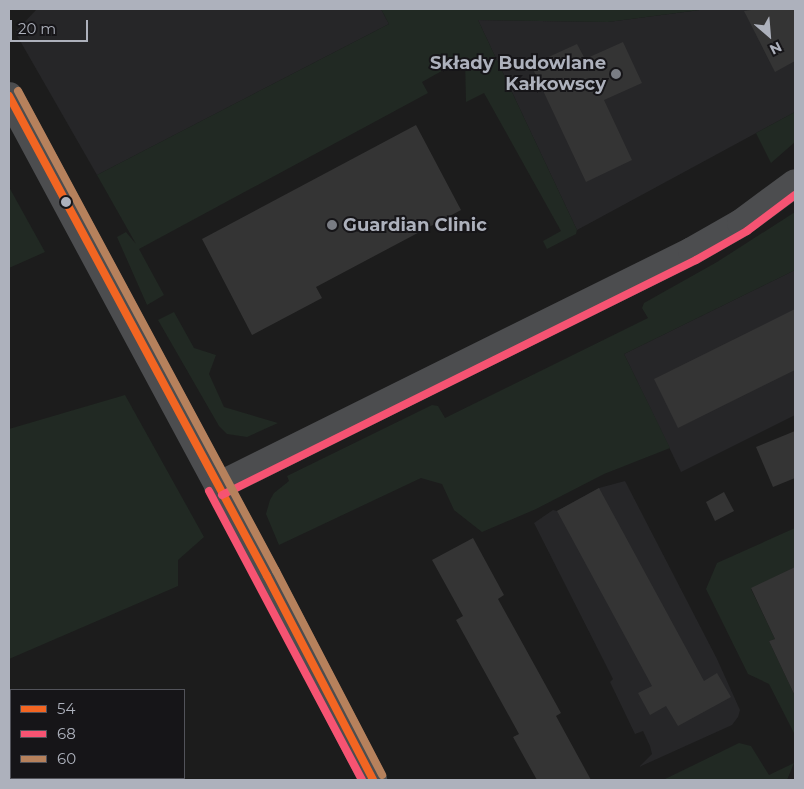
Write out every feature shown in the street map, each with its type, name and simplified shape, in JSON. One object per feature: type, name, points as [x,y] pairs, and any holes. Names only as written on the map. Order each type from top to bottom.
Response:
[{"type":"street","points":[[9,96],[218,486],[372,780]]},
{"type":"street","points":[[218,486],[692,251],[741,223],[795,183]]},
{"type":"shaded area","points":[[37,9],[381,9],[389,24],[97,175],[15,32]]},
{"type":"shaded area","points":[[381,9],[707,9],[608,22],[478,20],[577,230],[576,234],[547,249],[543,241],[561,231],[484,93],[466,102],[465,58],[422,82],[428,93],[139,249],[164,295],[147,305],[117,237],[126,232],[136,244],[97,175],[389,24]]},
{"type":"shaded area","points":[[707,9],[795,9],[795,112],[577,230],[478,20],[608,22]]},
{"type":"shaded area","points":[[795,112],[795,142],[771,163],[756,133]]},
{"type":"shaded area","points":[[9,187],[45,252],[9,268]]},
{"type":"shaded area","points":[[795,212],[795,270],[624,354],[670,448],[604,474],[536,509],[482,532],[454,510],[442,484],[421,478],[279,545],[266,514],[274,493],[289,481],[287,476],[432,405],[438,406],[445,418],[648,318],[642,308],[644,303],[717,262]]},
{"type":"shaded area","points":[[795,270],[795,415],[681,472],[624,354]]},
{"type":"shaded area","points":[[174,312],[194,348],[216,355],[209,374],[224,407],[278,423],[247,437],[227,434],[219,426],[158,320]]},
{"type":"shaded area","points":[[125,395],[204,537],[178,560],[178,586],[9,659],[9,429]]},
{"type":"shaded area","points":[[625,481],[717,659],[740,710],[738,717],[732,725],[639,767],[652,754],[650,746],[643,731],[635,734],[610,682],[613,679],[534,523],[553,510],[557,511],[599,488]]},
{"type":"shaded area","points":[[795,528],[795,572],[793,568],[751,589],[775,639],[769,641],[795,696],[795,735],[769,684],[748,674],[706,589],[717,563]]},
{"type":"shaded area","points":[[739,743],[751,746],[769,775],[794,763],[787,780],[663,780]]},
{"type":"building","points":[[795,9],[795,61],[775,72],[744,11]]},
{"type":"building","points":[[623,42],[642,83],[604,100],[632,160],[586,182],[531,65],[577,44],[585,59]]},
{"type":"building","name":"Guardian Clinic","points":[[416,125],[461,210],[316,287],[322,298],[252,335],[202,239]]},
{"type":"building","points":[[795,309],[795,370],[678,428],[654,379]]},
{"type":"building","points":[[795,431],[795,478],[773,487],[756,447]]},
{"type":"building","points":[[599,488],[704,681],[717,673],[731,697],[678,726],[666,706],[650,715],[638,693],[652,686],[557,511]]},
{"type":"building","points":[[724,492],[734,511],[715,521],[706,502]]},
{"type":"building","points":[[473,538],[504,595],[498,599],[561,713],[556,716],[591,780],[537,780],[513,737],[519,734],[456,620],[463,616],[432,560]]},
{"type":"building","points":[[795,567],[795,696],[769,641],[775,639],[751,588]]},
{"type":"transit line","name":"60","points":[[18,91],[276,571],[382,775]]},
{"type":"transit line","name":"54","points":[[9,96],[267,576],[373,780]]},
{"type":"transit line","name":"68","points":[[222,495],[696,260],[747,231],[795,195]]},
{"type":"transit line","name":"68","points":[[209,491],[362,780]]},
{"type":"place","name":"Składy Budowlane Kałkowscy","points":[[616,74]]},
{"type":"place","name":"Guardian Clinic","points":[[332,225]]}]
